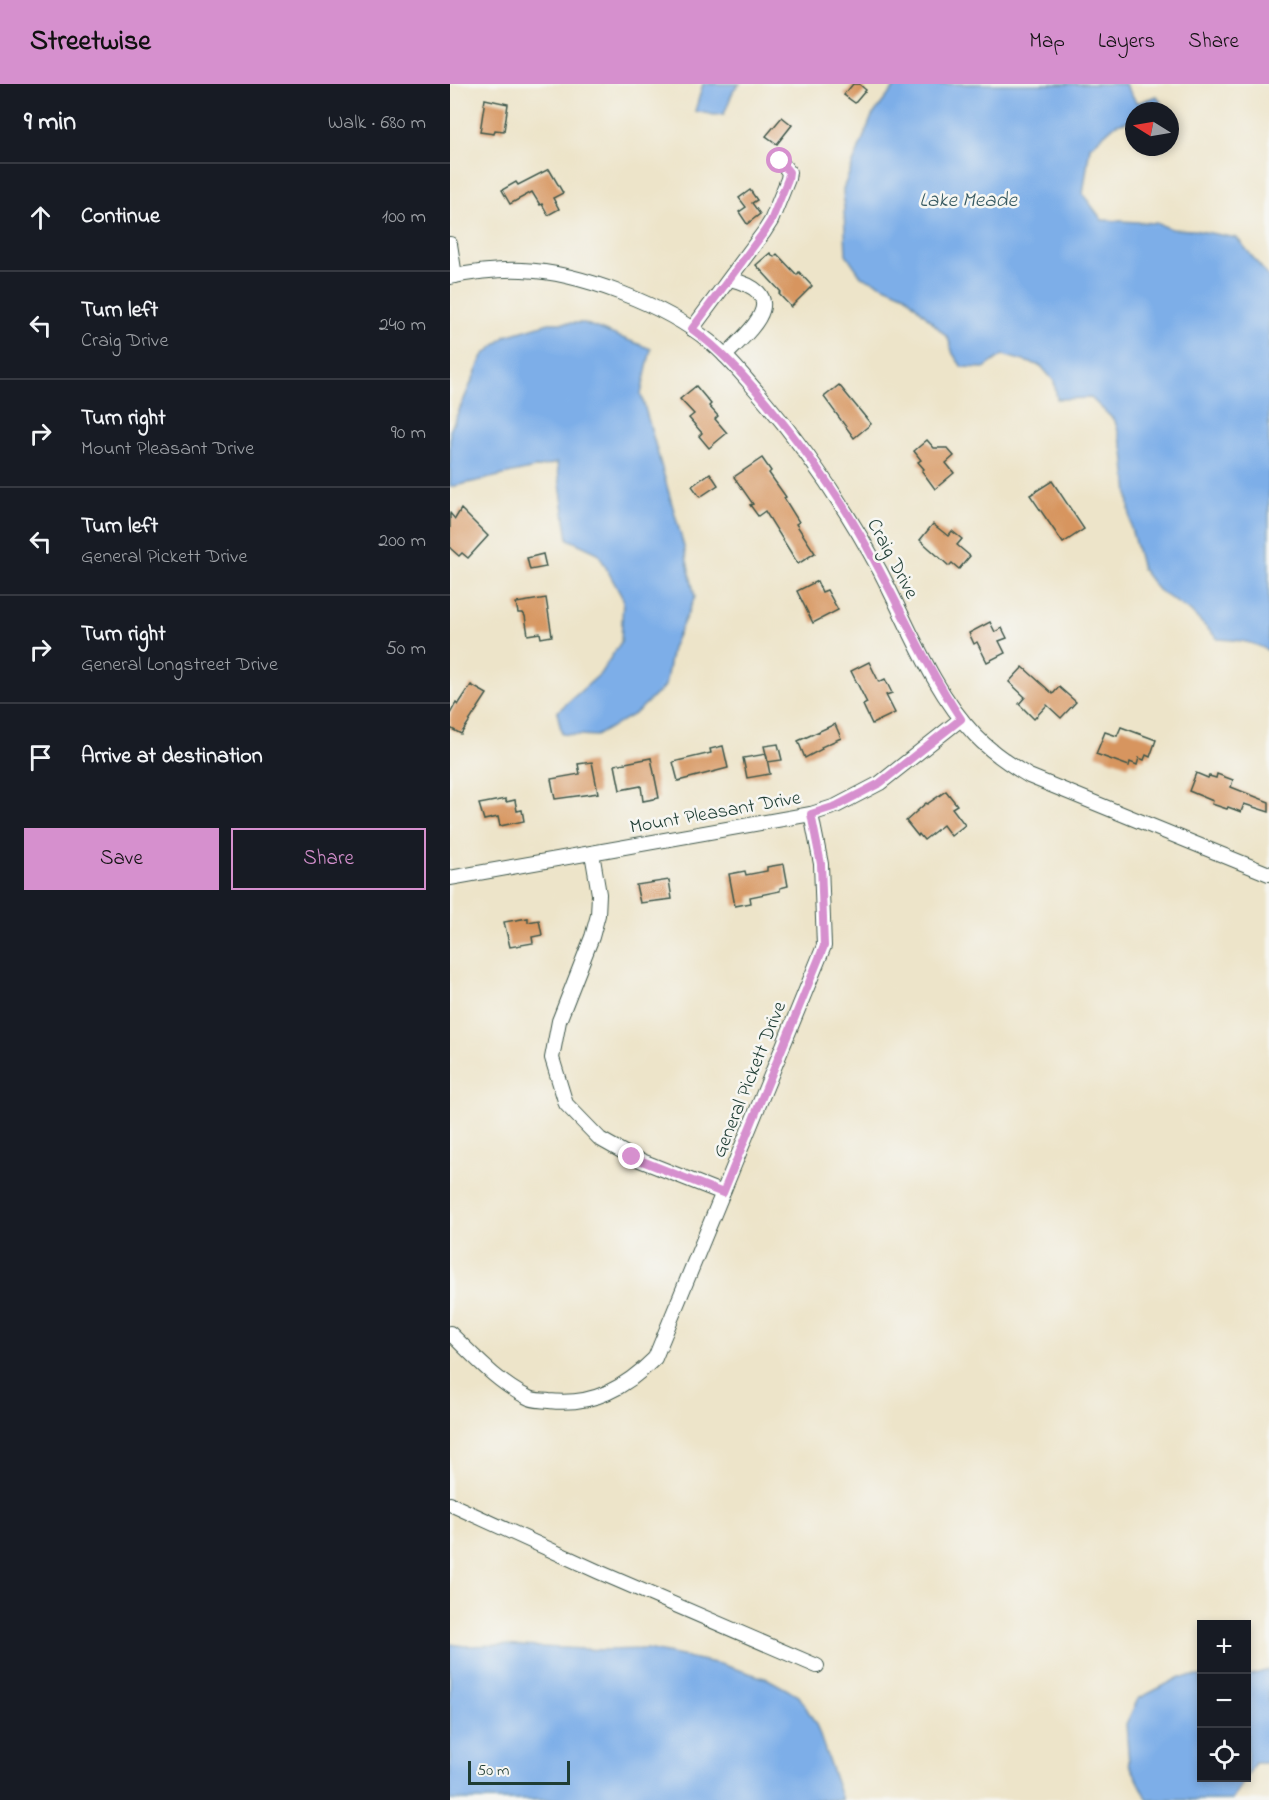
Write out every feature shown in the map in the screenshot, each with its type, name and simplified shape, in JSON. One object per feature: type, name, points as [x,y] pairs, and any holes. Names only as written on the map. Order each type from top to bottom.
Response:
[{"type":"street","points":[[692,329],[771,221],[788,179],[789,172],[780,161]]},
{"type":"street","points":[[450,244],[453,276]]},
{"type":"street","name":"Craig Drive","points":[[453,276],[503,269],[550,273],[635,298],[656,307],[692,329],[725,356],[812,460],[842,505],[879,569],[925,661],[961,719],[987,747],[1007,763],[1029,776],[1269,874]]},
{"type":"street","points":[[725,356],[758,322],[763,312],[763,303],[758,293],[742,282],[730,279]]},
{"type":"street","name":"Mount Pleasant Drive","points":[[450,878],[811,814],[836,806],[880,783],[961,719]]},
{"type":"street","name":"General Pickett Drive","points":[[450,1333],[499,1380],[529,1399],[566,1403],[606,1395],[636,1377],[655,1358],[824,946],[821,864],[811,814]]},
{"type":"street","points":[[592,853],[597,874],[598,915],[592,937],[559,1021],[552,1058],[566,1104],[600,1139],[632,1157],[723,1193]]},
{"type":"street","points":[[450,1504],[599,1572],[817,1666]]},
{"type":"water","points":[[703,84],[740,84],[734,89],[724,114],[714,115],[695,111]]},
{"type":"water","name":"Lake Meade","points":[[897,84],[1125,84],[1136,102],[1125,102],[1125,122],[1116,124],[1090,147],[1083,194],[1102,220],[1156,223],[1172,229],[1194,230],[1237,238],[1269,277],[1269,651],[1250,643],[1218,639],[1191,612],[1158,590],[1142,569],[1131,528],[1124,451],[1115,421],[1091,398],[1057,399],[1054,381],[1041,366],[1003,355],[984,368],[962,367],[953,354],[948,338],[905,295],[861,276],[846,254],[843,189],[872,116]]},
{"type":"water","name":"Lake Meade","points":[[1157,96],[1161,102],[1140,102]]},
{"type":"water","points":[[549,323],[584,323],[651,349],[641,394],[683,543],[695,597],[672,648],[665,686],[636,713],[596,736],[562,734],[557,712],[600,674],[621,642],[623,599],[598,553],[568,539],[557,463],[450,487],[450,431],[483,356],[506,336]]},
{"type":"water","points":[[450,1644],[605,1650],[647,1649],[720,1664],[768,1679],[799,1696],[816,1724],[842,1800],[450,1800]]},
{"type":"water","points":[[1269,1670],[1269,1763],[1255,1763],[1251,1770],[1251,1728],[1251,1675]]},
{"type":"water","points":[[1197,1676],[1197,1782],[1243,1782],[1232,1800],[1148,1800],[1129,1763],[1126,1724],[1138,1699],[1180,1677]]},
{"type":"building","points":[[853,84],[859,84],[866,90],[855,103],[844,95]]},
{"type":"building","points":[[485,99],[508,104],[504,131],[495,130],[494,134],[480,132]]},
{"type":"building","points":[[782,117],[792,125],[777,144],[766,136]]},
{"type":"building","points":[[549,169],[563,193],[553,198],[559,209],[548,215],[532,192],[510,204],[502,190],[516,182],[518,185]]},
{"type":"building","points":[[750,190],[757,200],[752,203],[760,214],[747,224],[739,212],[746,207],[739,198]]},
{"type":"building","points":[[770,253],[774,257],[777,254],[797,275],[799,272],[812,286],[791,307],[779,294],[781,292],[756,265]]},
{"type":"building","points":[[839,385],[871,424],[854,438],[824,397]]},
{"type":"building","points":[[696,386],[711,404],[709,406],[718,416],[715,419],[727,433],[709,448],[699,436],[702,433],[689,418],[694,414],[680,399]]},
{"type":"building","points":[[927,440],[934,448],[947,448],[954,456],[946,463],[954,473],[935,489],[922,471],[924,469],[918,462],[921,460],[914,451]]},
{"type":"building","points":[[762,458],[799,522],[796,524],[815,553],[798,564],[765,511],[758,516],[750,505],[753,504],[734,477]]},
{"type":"building","points":[[710,473],[718,485],[700,497],[692,486]]},
{"type":"building","points":[[1052,481],[1084,529],[1063,543],[1030,495]]},
{"type":"building","points":[[461,509],[488,536],[468,558],[462,553],[459,556],[450,548],[450,513],[455,519]]},
{"type":"building","points":[[933,524],[948,536],[952,531],[962,539],[957,545],[970,556],[959,569],[952,563],[949,566],[920,540]]},
{"type":"building","points":[[543,554],[546,567],[530,570],[527,558]]},
{"type":"building","points":[[817,581],[822,592],[827,590],[838,610],[813,623],[797,591]]},
{"type":"building","points":[[546,598],[552,636],[541,638],[540,633],[528,635],[525,616],[523,613],[518,613],[516,603]]},
{"type":"building","points":[[990,622],[995,632],[1002,628],[1007,638],[999,641],[1005,653],[987,662],[977,642],[974,644],[969,633]]},
{"type":"building","points":[[869,662],[879,682],[885,679],[892,693],[886,695],[895,713],[872,724],[863,705],[867,703],[851,671]]},
{"type":"building","points":[[1023,667],[1053,694],[1059,687],[1076,702],[1061,718],[1047,705],[1034,719],[1019,704],[1025,697],[1009,682]]},
{"type":"building","points":[[471,685],[487,694],[461,734],[450,728],[450,714]]},
{"type":"building","points":[[835,724],[841,738],[821,747],[822,749],[805,758],[798,741]]},
{"type":"building","points":[[1121,727],[1156,740],[1150,757],[1146,755],[1144,760],[1139,758],[1137,765],[1130,762],[1129,766],[1096,754],[1105,732],[1117,736]]},
{"type":"building","points":[[778,744],[782,760],[768,762],[764,746]]},
{"type":"building","points":[[723,746],[728,768],[678,781],[673,762],[711,753],[710,749]]},
{"type":"building","points":[[766,754],[770,774],[747,778],[743,758]]},
{"type":"building","points":[[651,758],[659,798],[643,801],[641,786],[620,790],[615,765]]},
{"type":"building","points":[[592,762],[598,793],[555,799],[551,779],[580,774],[578,764]]},
{"type":"building","points":[[1196,773],[1208,778],[1209,776],[1216,778],[1217,774],[1233,780],[1231,787],[1269,802],[1269,812],[1244,804],[1241,812],[1212,804],[1213,801],[1189,791]]},
{"type":"building","points":[[946,791],[957,805],[952,808],[965,825],[951,836],[943,825],[924,840],[906,821],[926,803]]},
{"type":"building","points":[[506,799],[506,802],[515,800],[517,811],[522,810],[524,821],[500,826],[498,817],[484,820],[479,804]]},
{"type":"building","points":[[784,864],[788,886],[780,888],[780,891],[750,897],[751,903],[735,906],[729,874],[745,871],[746,875],[767,871],[767,867]]},
{"type":"building","points":[[669,880],[672,899],[640,903],[636,885]]},
{"type":"building","points":[[528,918],[528,922],[539,920],[542,935],[532,937],[533,943],[510,947],[504,922]]},
{"type":"route","points":[[632,1157],[723,1193],[824,946],[821,864],[811,814],[836,806],[880,783],[961,719],[925,661],[853,523],[812,460],[732,362],[692,329],[771,221],[788,179],[789,172],[780,161]]}]
